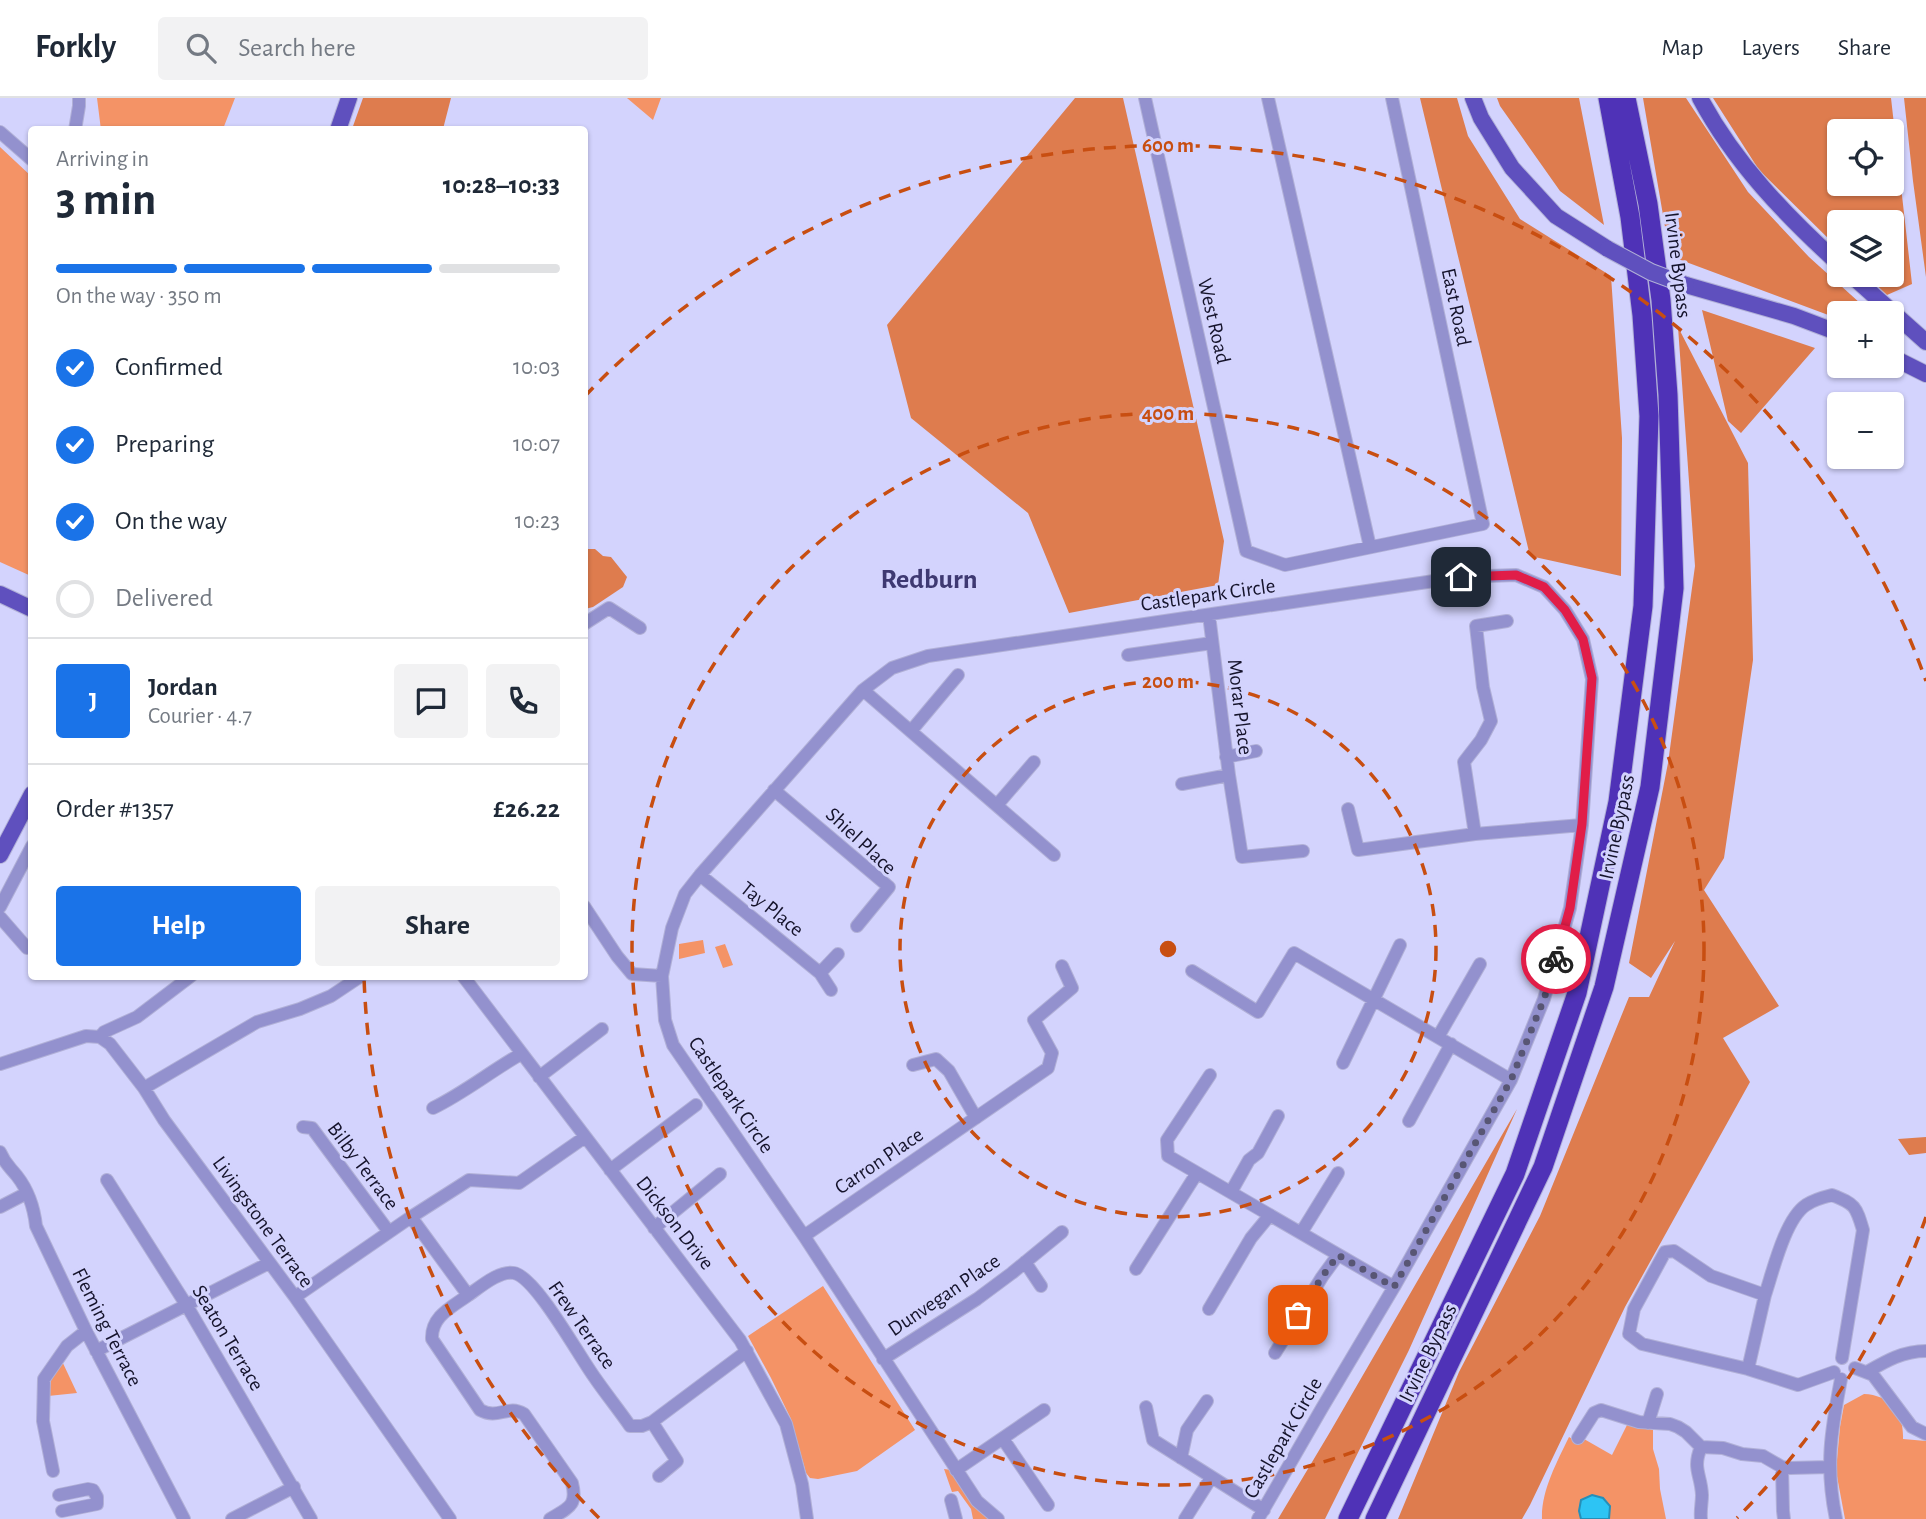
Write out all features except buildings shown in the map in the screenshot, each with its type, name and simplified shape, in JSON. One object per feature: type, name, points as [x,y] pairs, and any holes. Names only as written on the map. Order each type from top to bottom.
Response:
[{"type":"highway","name":"Irvine Bypass","points":[[1348,1519],[1515,1174],[1577,993],[1618,802],[1643,606],[1649,416],[1630,217],[1607,98]]},
{"type":"highway","name":"Irvine Bypass","points":[[1375,1519],[1543,1167],[1604,987],[1650,787],[1674,588],[1668,395],[1661,299],[1648,204],[1626,98]]},
{"type":"main road","points":[[1473,98],[1512,168],[1556,215],[1608,249],[1651,272],[1686,285],[1794,316],[1827,328]]},
{"type":"main road","points":[[1700,98],[1710,117],[1746,167],[1805,233],[1827,253]]},
{"type":"main road","points":[[339,126],[344,99]]},
{"type":"main road","points":[[1864,287],[1926,342]]},
{"type":"main road","points":[[1904,363],[1926,374]]},
{"type":"main road","points":[[0,594],[28,607]]},
{"type":"main road","points":[[0,855],[28,802]]},
{"type":"street","points":[[76,126],[79,98]]},
{"type":"street","name":"West Road","points":[[1145,98],[1246,551],[1285,565],[1370,547]]},
{"type":"street","points":[[1268,98],[1370,547]]},
{"type":"street","name":"East Road","points":[[1370,547],[1483,524],[1392,98]]},
{"type":"street","points":[[0,132],[28,156]]},
{"type":"street","name":"Castlepark Circle","points":[[998,1519],[976,1501],[804,1236],[673,1045],[665,1020],[662,976],[672,928],[685,894],[863,690],[892,668],[928,656],[1461,577],[1516,575],[1544,587],[1565,610],[1583,639],[1592,678],[1582,824],[1570,908],[1558,953],[1544,999],[1511,1080],[1261,1514]]},
{"type":"street","points":[[588,621],[609,608],[640,628]]},
{"type":"street","name":"Morar Place","points":[[1209,615],[1226,757],[1242,857],[1303,851]]},
{"type":"street","points":[[1475,834],[1464,762],[1491,721],[1483,687],[1476,626],[1507,621]]},
{"type":"street","name":"Morar Place","points":[[1128,655],[1212,643]]},
{"type":"street","points":[[911,731],[958,675]]},
{"type":"street","points":[[863,690],[1054,855]]},
{"type":"street","points":[[1226,757],[1256,751]]},
{"type":"street","points":[[997,806],[1034,762]]},
{"type":"street","name":"Morar Place","points":[[1182,784],[1229,775]]},
{"type":"street","name":"Shiel Place","points":[[774,790],[889,887],[857,926]]},
{"type":"street","points":[[1348,809],[1358,850],[1475,834],[1582,824]]},
{"type":"street","points":[[0,907],[28,854]]},
{"type":"street","name":"Tay Place","points":[[700,875],[820,973],[831,990]]},
{"type":"street","points":[[588,912],[632,974],[662,976]]},
{"type":"street","points":[[0,917],[27,948]]},
{"type":"street","points":[[1343,1063],[1400,944]]},
{"type":"street","points":[[1192,971],[1258,1012],[1294,953],[1511,1080]]},
{"type":"street","points":[[820,973],[838,954]]},
{"type":"street","points":[[1438,1037],[1480,964]]},
{"type":"street","name":"Carron Place","points":[[804,1236],[1048,1068],[1052,1053],[1034,1020],[1072,988],[1062,966]]},
{"type":"street","points":[[0,1064],[86,1036],[100,1037],[104,1032],[137,1017],[186,980]]},
{"type":"street","points":[[144,1088],[257,1022],[331,996],[355,980]]},
{"type":"street","name":"Dickson Drive","points":[[466,980],[735,1331],[786,1424],[802,1484],[807,1519]]},
{"type":"street","points":[[539,1077],[602,1029]]},
{"type":"street","name":"Livingstone Terrace","points":[[100,1037],[110,1044],[144,1088],[164,1120],[295,1297],[450,1519]]},
{"type":"street","points":[[1409,1121],[1451,1044]]},
{"type":"street","points":[[433,1108],[521,1054]]},
{"type":"street","points":[[913,1065],[936,1059],[949,1071],[976,1118]]},
{"type":"street","points":[[1210,1075],[1167,1140],[1168,1156],[1394,1287]]},
{"type":"street","points":[[610,1170],[696,1105]]},
{"type":"street","points":[[1231,1192],[1249,1160],[1258,1153],[1278,1116]]},
{"type":"street","name":"Bilby Terrace","points":[[303,1127],[312,1128],[389,1232]]},
{"type":"street","name":"Bilby Terrace","points":[[295,1297],[469,1180],[519,1183],[585,1137]]},
{"type":"street","name":"Fleming Terrace","points":[[0,1152],[4,1163],[18,1177],[27,1193],[34,1210],[36,1226],[86,1331],[184,1519]]},
{"type":"street","points":[[1136,1269],[1197,1173]]},
{"type":"street","points":[[1301,1233],[1338,1173]]},
{"type":"street","points":[[654,1228],[720,1174]]},
{"type":"street","name":"Seaton Terrace","points":[[107,1180],[187,1306],[311,1519]]},
{"type":"street","points":[[0,1207],[27,1193]]},
{"type":"street","points":[[1748,1369],[1765,1295],[1785,1235],[1798,1212],[1807,1203],[1832,1195],[1849,1201],[1857,1211],[1863,1230],[1842,1358],[1834,1365],[1837,1376],[1829,1467],[1836,1519]]},
{"type":"street","points":[[1209,1308],[1251,1238],[1270,1215]]},
{"type":"street","points":[[411,1217],[468,1295]]},
{"type":"street","name":"Dunvegan Place","points":[[883,1359],[977,1299],[1062,1231]]},
{"type":"street","points":[[1765,1295],[1711,1276],[1674,1251],[1665,1252],[1634,1309],[1629,1334],[1642,1344],[1748,1369],[1798,1385],[1837,1376],[1851,1378],[1861,1370],[1907,1352],[1926,1351]]},
{"type":"street","points":[[1275,1353],[1338,1255]]},
{"type":"street","name":"Dunvegan Place","points":[[1025,1262],[1041,1286]]},
{"type":"street","points":[[96,1351],[270,1263]]},
{"type":"street","name":"Frew Terrace","points":[[551,1519],[572,1503],[575,1495],[572,1483],[524,1415],[517,1410],[495,1415],[480,1410],[432,1339],[431,1330],[437,1318],[502,1274],[514,1273],[525,1278],[541,1296],[594,1377],[631,1426],[652,1422]]},
{"type":"street","points":[[59,1495],[93,1490],[97,1504],[62,1515],[43,1420],[44,1379],[67,1346],[86,1331]]},
{"type":"street","points":[[659,1476],[677,1461],[652,1422],[747,1351]]},
{"type":"street","points":[[1842,1358],[1849,1359],[1861,1370],[1873,1375],[1912,1427],[1926,1434]]},
{"type":"street","points":[[1648,1423],[1657,1394]]},
{"type":"street","points":[[1181,1458],[1187,1430],[1206,1401]]},
{"type":"street","points":[[1146,1407],[1153,1440],[1261,1514]]},
{"type":"street","points":[[956,1470],[1044,1410]]},
{"type":"street","points":[[1578,1438],[1592,1415],[1599,1410],[1648,1423],[1670,1424],[1686,1432],[1701,1447],[1723,1448],[1742,1454],[1763,1456],[1782,1467],[1829,1467]]},
{"type":"street","points":[[1003,1438],[1048,1505]]},
{"type":"street","points":[[1701,1447],[1696,1460],[1702,1496],[1701,1519]]},
{"type":"street","points":[[1782,1467],[1784,1519]]},
{"type":"street","points":[[1185,1519],[1211,1478]]},
{"type":"street","points":[[232,1519],[294,1488]]},
{"type":"street","points":[[951,1500],[956,1519]]},
{"type":"shaded area","points":[[97,98],[235,98],[224,126],[100,126]]},
{"type":"shaded area","points":[[363,98],[451,98],[444,126],[353,126]]},
{"type":"shaded area","points":[[627,98],[661,98],[653,120]]},
{"type":"shaded area","points":[[1075,98],[1123,98],[1224,541],[1218,585],[1069,613],[1028,513],[911,418],[887,325]]},
{"type":"shaded area","points":[[1420,98],[1457,98],[1468,136],[1520,219],[1611,276],[1622,438],[1621,576],[1530,556]]},
{"type":"shaded area","points":[[1497,98],[1579,98],[1604,225],[1560,191]]},
{"type":"shaded area","points":[[1643,98],[1686,98],[1748,192],[1827,273],[1827,287],[1842,287],[1858,301],[1827,301],[1827,315],[1670,256]]},
{"type":"shaded area","points":[[1713,98],[1891,98],[1893,119],[1827,119],[1827,196],[1902,196],[1904,210],[1827,210],[1827,237],[1759,170]]},
{"type":"shaded area","points":[[1904,98],[1926,98],[1926,277],[1913,181]]},
{"type":"shaded area","points":[[0,147],[28,173],[28,575],[0,562]]},
{"type":"shaded area","points":[[1904,213],[1912,284],[1887,295],[1879,287],[1904,287]]},
{"type":"shaded area","points":[[1702,310],[1815,348],[1741,433],[1728,421]]},
{"type":"shaded area","points":[[1678,327],[1748,463],[1753,660],[1724,858],[1704,890],[1779,1006],[1723,1038],[1750,1082],[1625,1307],[1522,1519],[1398,1519],[1459,1372],[1540,1216],[1629,997],[1649,997],[1675,941],[1651,978],[1629,963],[1668,763],[1695,566]]},
{"type":"shaded area","points":[[588,549],[595,549],[603,556],[611,557],[627,577],[623,587],[588,608]]},
{"type":"shaded area","points":[[703,940],[705,953],[679,959],[679,944]]},
{"type":"shaded area","points":[[725,944],[733,965],[723,968],[715,947]]},
{"type":"shaded area","points":[[1517,1109],[1409,1350],[1325,1519],[1278,1519],[1330,1432]]},
{"type":"shaded area","points":[[1926,1137],[1926,1153],[1909,1155],[1898,1139]]},
{"type":"shaded area","points":[[823,1286],[915,1430],[857,1471],[818,1479],[810,1478],[806,1473],[791,1419],[748,1336]]},
{"type":"shaded area","points":[[61,1359],[77,1393],[48,1396],[51,1380]]},
{"type":"shaded area","points":[[1864,1394],[1881,1398],[1894,1407],[1901,1421],[1903,1439],[1926,1441],[1926,1519],[1845,1519],[1836,1471],[1840,1427],[1844,1405]]},
{"type":"shaded area","points":[[1628,1423],[1653,1430],[1653,1449],[1659,1469],[1666,1519],[1542,1519],[1547,1487],[1569,1437],[1578,1442],[1584,1439],[1612,1455]]},
{"type":"shaded area","points":[[944,1469],[952,1470],[990,1519],[973,1519],[971,1509],[958,1491],[952,1492]]},
{"type":"water","points":[[1592,1495],[1603,1498],[1610,1506],[1609,1519],[1581,1519],[1581,1500]]},
{"type":"way so far","points":[[1298,1315],[1338,1255],[1394,1287],[1511,1080],[1544,999],[1556,959]]},
{"type":"district","name":"Redburn","points":[[929,580]]},
{"type":"route","points":[[1461,577],[1516,575],[1544,587],[1565,610],[1583,639],[1592,678],[1582,824],[1570,908],[1556,959]]}]
